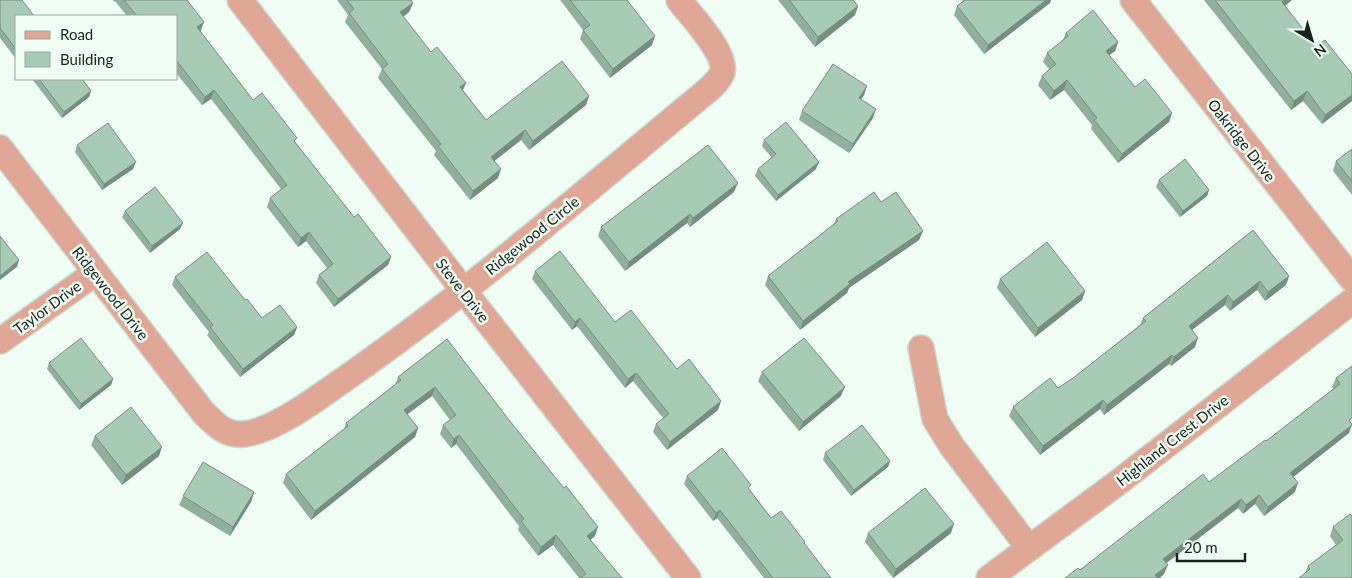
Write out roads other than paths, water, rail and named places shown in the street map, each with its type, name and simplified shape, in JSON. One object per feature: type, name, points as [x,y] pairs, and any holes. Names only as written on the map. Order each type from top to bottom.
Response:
[{"type":"street","name":"Steve Drive","points":[[240,0],[688,578]]},
{"type":"street","name":"Ridgewood Circle","points":[[228,433],[244,434],[263,429],[298,411],[405,337],[464,291],[696,100],[721,76],[724,66],[718,51],[679,0]]},
{"type":"street","name":"Oakridge Drive","points":[[1133,0],[1352,280]]},
{"type":"street","name":"Ridgewood Drive","points":[[0,148],[203,412],[221,430],[228,433]]},
{"type":"street","name":"Taylor Drive","points":[[0,341],[95,273]]},
{"type":"street","name":"Highland Crest Drive","points":[[989,578],[1128,475],[1352,301]]},
{"type":"street","points":[[921,348],[935,419],[951,445],[1030,548]]}]
